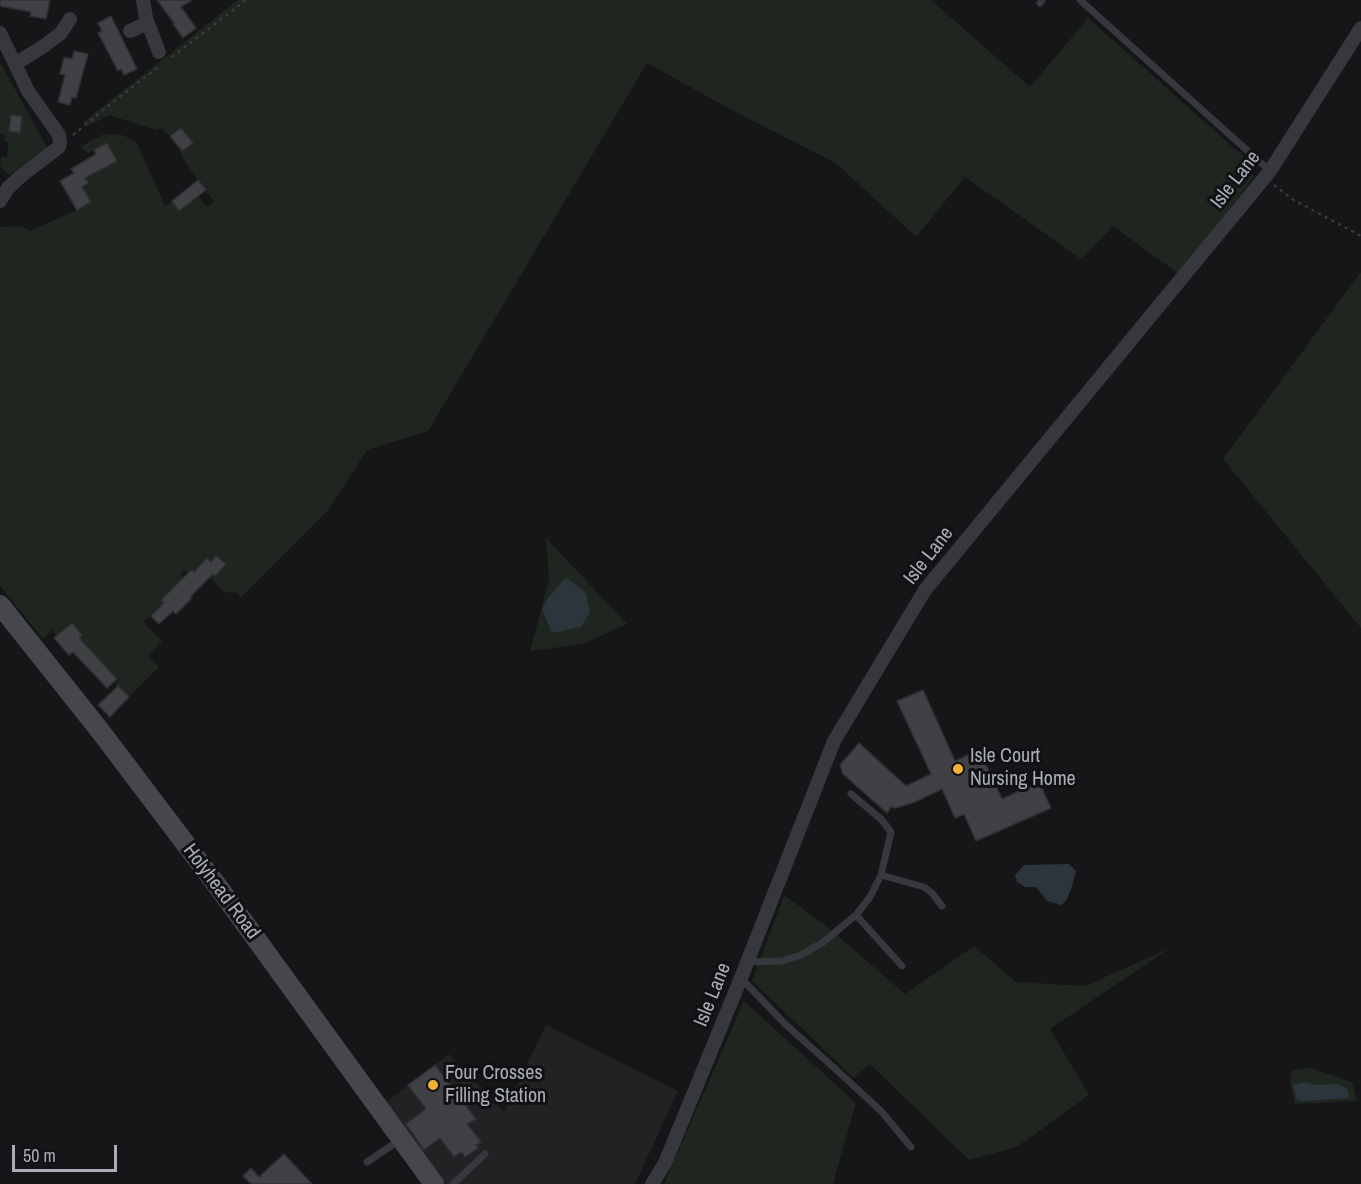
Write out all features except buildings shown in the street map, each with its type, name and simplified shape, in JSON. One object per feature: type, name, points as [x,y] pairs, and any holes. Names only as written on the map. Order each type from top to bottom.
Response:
[{"type":"main road","name":"Holyhead Road","points":[[0,605],[101,732],[222,892],[434,1184]]},
{"type":"street","points":[[143,0],[148,23],[161,58]]},
{"type":"street","points":[[15,64],[61,33],[70,20]]},
{"type":"street","points":[[130,31],[148,23]]},
{"type":"street","name":"Isle Lane","points":[[652,1184],[664,1163],[748,962],[834,741],[925,590],[1270,171],[1361,28]]},
{"type":"street","points":[[0,33],[28,91],[59,135],[60,143],[59,147],[8,188],[0,201]]},
{"type":"lane","points":[[1080,0],[1270,171]]},
{"type":"lane","points":[[748,962],[782,961],[801,955],[822,943],[856,915],[870,897],[881,875],[891,832],[881,819],[851,794]]},
{"type":"lane","points":[[881,875],[924,887],[942,906]]},
{"type":"lane","points":[[856,915],[902,966]]},
{"type":"lane","points":[[741,978],[784,1024],[881,1111],[911,1147]]},
{"type":"lane","points":[[367,1162],[402,1139]]},
{"type":"lane","points":[[453,1184],[485,1154]]},
{"type":"path","points":[[173,56],[246,0]]},
{"type":"path","points":[[59,147],[118,98],[161,58]]},
{"type":"path","points":[[1270,171],[1274,185],[1292,199],[1361,236]]},
{"type":"shaded area","points":[[238,0],[931,0],[1030,87],[1088,18],[1245,158],[1254,177],[1179,274],[1113,226],[1081,259],[965,177],[916,237],[836,163],[743,116],[647,63],[428,431],[367,450],[329,509],[241,597],[236,592],[229,593],[220,589],[210,577],[225,565],[216,556],[211,562],[207,559],[194,572],[191,570],[188,573],[184,570],[181,574],[184,578],[161,600],[164,603],[143,622],[162,641],[148,656],[159,667],[129,697],[116,684],[118,680],[89,649],[71,645],[82,635],[72,623],[57,636],[52,630],[43,639],[0,586],[0,227],[21,226],[30,231],[91,202],[82,187],[88,183],[85,177],[101,162],[94,150],[88,153],[80,147],[104,134],[122,135],[136,141],[165,206],[172,201],[179,210],[198,196],[207,207],[214,202],[181,156],[182,151],[193,143],[181,128],[170,136],[160,128],[156,130],[109,115],[88,126],[83,122]]},
{"type":"shaded area","points":[[0,62],[48,149],[9,175],[0,166],[1,157],[7,157],[9,142],[4,141],[5,135],[0,134]]},
{"type":"shaded area","points":[[1361,272],[1361,628],[1223,459]]},
{"type":"shaded area","points":[[546,538],[627,624],[583,644],[530,651],[549,580]]},
{"type":"shaded area","points":[[566,577],[586,593],[590,612],[581,627],[552,633],[542,609]]},
{"type":"shaded area","points":[[1069,864],[1076,871],[1066,901],[1061,905],[1047,901],[1036,887],[1026,887],[1017,882],[1015,875],[1024,865]]},
{"type":"shaded area","points":[[784,895],[824,924],[905,994],[974,946],[1016,982],[1085,986],[1170,948],[1050,1029],[1089,1095],[1017,1147],[969,1160],[870,1064],[854,1078],[752,981]]},
{"type":"shaded area","points":[[744,1001],[856,1103],[833,1184],[664,1184]]},
{"type":"shaded area","points":[[546,1025],[678,1091],[635,1184],[445,1184],[385,1103],[449,1054],[504,1112]]},
{"type":"shaded area","points":[[1311,1068],[1352,1082],[1357,1101],[1295,1104],[1290,1082],[1292,1070]]},
{"type":"shaded area","points":[[1306,1082],[1316,1085],[1339,1084],[1347,1089],[1350,1098],[1297,1100],[1293,1085]]},
{"type":"place","name":"Isle Court Nursing Home","points":[[958,769]]},
{"type":"place","name":"Four Crosses Filling Station","points":[[433,1085]]}]
